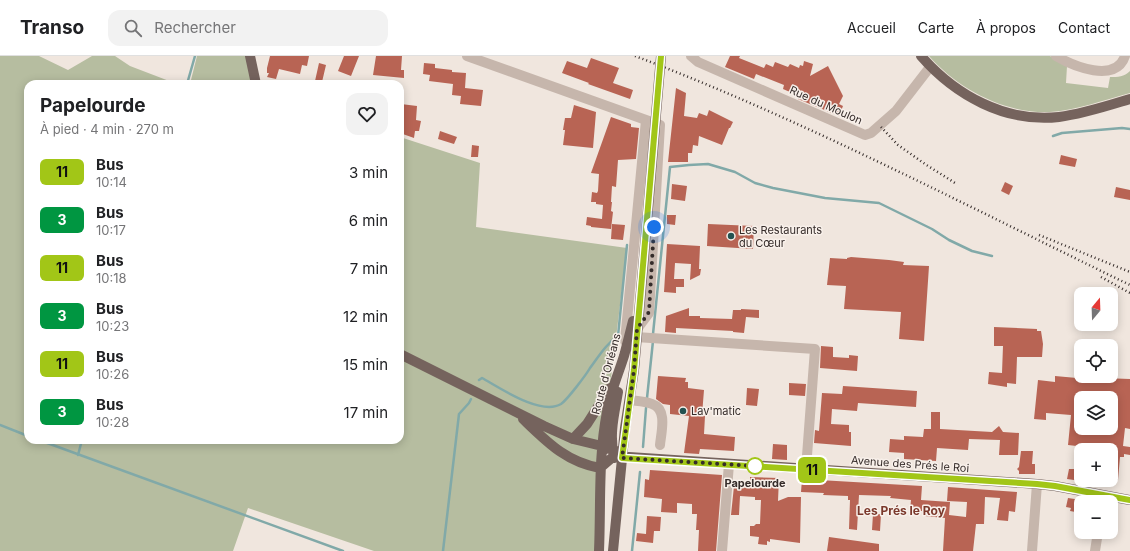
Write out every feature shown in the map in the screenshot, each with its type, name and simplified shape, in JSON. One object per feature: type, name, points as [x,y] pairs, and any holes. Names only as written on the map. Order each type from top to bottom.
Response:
[{"type":"main road","points":[[250,56],[255,80]]},
{"type":"main road","name":"Route d'Orléans","points":[[618,457],[625,428],[634,370],[661,56]]},
{"type":"main road","points":[[921,56],[945,80],[963,93],[997,110],[1020,116],[1058,117],[1085,112],[1130,99]]},
{"type":"main road","name":"Route d'Orléans","points":[[598,551],[600,468],[607,411],[639,300]]},
{"type":"main road","points":[[404,356],[515,412],[573,439],[602,446],[618,457]]},
{"type":"main road","points":[[612,551],[620,482],[618,457],[611,443],[611,431],[623,357]]},
{"type":"main road","points":[[573,439],[587,424],[599,403],[614,383]]},
{"type":"main road","points":[[515,412],[560,453],[572,460],[600,468],[618,457]]},
{"type":"main road","name":"Avenue des Prés le Roi","points":[[618,457],[1037,484],[1055,486],[1090,495]]},
{"type":"main road","name":"Avenue des Prés le Roi","points":[[1118,500],[1130,500]]},
{"type":"street","points":[[468,56],[660,125],[649,312],[637,333],[815,349],[806,469]]},
{"type":"street","name":"Rue du Moulon","points":[[691,56],[698,62],[865,135],[871,133],[896,111],[930,66]]},
{"type":"street","points":[[1056,56],[1086,69],[1108,71],[1122,64],[1125,56]]},
{"type":"street","points":[[623,357],[646,120]]},
{"type":"street","points":[[630,400],[654,404],[659,410],[663,418],[660,445]]},
{"type":"street","points":[[722,551],[729,464]]},
{"type":"street","points":[[1032,551],[1037,484]]},
{"type":"street","points":[[1094,551],[1097,539]]},
{"type":"green space","points":[[0,56],[39,56],[68,70],[92,56],[115,56],[130,66],[167,80],[24,80],[24,444],[404,444],[404,138],[480,163],[476,227],[627,248],[600,468],[598,551],[374,551],[248,508],[233,551],[0,551]]},
{"type":"green space","points":[[197,56],[250,56],[255,80],[191,80]]},
{"type":"green space","points":[[929,56],[1050,56],[1067,66],[1066,83],[1108,88],[1110,77],[1123,76],[1130,71],[1130,93],[1060,111],[1033,112],[1016,109],[1000,104],[968,89],[941,68]]},
{"type":"building","points":[[270,56],[309,56],[307,66],[302,65],[300,74],[279,69],[276,79],[267,77],[269,73],[267,73],[267,68]]},
{"type":"building","points":[[344,56],[359,56],[351,76],[338,71]]},
{"type":"building","points":[[376,56],[402,56],[401,70],[404,70],[404,78],[373,75]]},
{"type":"building","points":[[730,56],[740,56],[739,58],[764,68],[766,64],[773,67],[775,62],[788,67],[790,64],[799,68],[800,65],[803,66],[804,61],[813,64],[810,76],[828,66],[843,96],[839,104],[843,106],[839,116],[798,99],[799,96],[783,89],[784,85],[756,74],[754,79],[725,67]]},
{"type":"building","points":[[591,58],[619,68],[613,83],[633,90],[630,99],[562,73],[567,61],[587,68]]},
{"type":"building","points":[[319,63],[326,65],[322,80],[315,80]]},
{"type":"building","points":[[424,63],[435,64],[435,68],[452,70],[452,72],[466,73],[465,88],[483,90],[481,106],[460,104],[461,96],[452,95],[453,84],[429,81],[430,75],[423,74]]},
{"type":"building","points":[[676,88],[686,93],[684,116],[697,118],[699,113],[707,116],[709,110],[733,122],[722,145],[699,136],[698,146],[693,145],[692,153],[688,153],[688,162],[668,162]]},
{"type":"building","points":[[404,104],[417,106],[416,120],[421,121],[419,131],[415,131],[414,138],[404,134]]},
{"type":"building","points":[[574,105],[596,112],[593,148],[563,145],[565,118],[571,118]]},
{"type":"building","points":[[611,117],[631,124],[631,127],[639,128],[636,159],[618,160],[616,187],[612,186],[611,211],[613,212],[611,229],[586,225],[587,217],[602,219],[603,205],[596,204],[596,202],[591,202],[592,192],[597,193],[598,191],[599,174],[591,173]]},
{"type":"building","points":[[440,131],[457,137],[454,144],[438,139]]},
{"type":"building","points":[[472,145],[479,146],[478,157],[471,157]]},
{"type":"building","points":[[1061,155],[1077,159],[1075,167],[1059,164]]},
{"type":"building","points":[[1005,182],[1013,186],[1009,195],[1001,191]]},
{"type":"building","points":[[672,184],[687,186],[685,201],[671,199]]},
{"type":"building","points":[[1116,187],[1130,190],[1130,200],[1114,197]]},
{"type":"building","points":[[667,215],[676,215],[675,225],[667,224]]},
{"type":"building","points":[[612,224],[625,225],[623,240],[611,239]]},
{"type":"building","name":"Les Restaurants du Cœur","points":[[708,224],[754,226],[753,249],[707,246]]},
{"type":"building","points":[[667,244],[700,246],[700,275],[690,280],[691,264],[675,263],[674,279],[684,279],[684,287],[676,287],[676,293],[664,292]]},
{"type":"building","points":[[851,257],[904,262],[903,265],[929,266],[924,341],[899,339],[901,312],[844,309],[846,286],[827,285],[830,258],[847,259]]},
{"type":"building","points":[[689,308],[689,316],[700,316],[700,318],[732,319],[733,310],[741,309],[759,310],[759,318],[746,317],[744,333],[676,328],[676,333],[665,332],[666,316]]},
{"type":"building","points":[[994,327],[1037,329],[1037,331],[1041,331],[1043,344],[1042,357],[1017,357],[1016,384],[1007,383],[1007,387],[988,384],[989,372],[1002,373],[1003,346],[994,346]]},
{"type":"building","points":[[821,346],[833,347],[833,357],[849,358],[849,355],[858,356],[857,371],[820,368]]},
{"type":"building","points":[[658,376],[686,378],[685,382],[688,382],[688,388],[704,390],[702,415],[705,416],[704,434],[735,437],[734,451],[700,449],[699,454],[684,453],[689,416],[670,414],[670,405],[663,404],[656,399]]},
{"type":"building","points":[[1055,376],[1074,378],[1074,383],[1118,383],[1118,379],[1130,379],[1130,429],[1125,428],[1123,446],[1130,447],[1130,455],[1124,454],[1124,457],[1120,457],[1118,480],[1118,443],[1074,443],[1074,446],[1068,445],[1071,415],[1046,413],[1046,420],[1034,419],[1038,380],[1055,382]]},
{"type":"building","points":[[789,383],[806,384],[805,396],[789,395]]},
{"type":"building","points":[[843,386],[917,391],[916,407],[858,403],[857,411],[832,409],[831,424],[849,425],[849,432],[851,432],[851,446],[814,443],[815,430],[819,431],[822,393],[842,394]]},
{"type":"building","points":[[747,388],[759,389],[757,406],[746,405]]},
{"type":"building","points":[[931,412],[940,412],[940,429],[992,432],[999,426],[1003,432],[1019,433],[1018,455],[999,455],[1000,440],[969,439],[968,450],[937,448],[936,461],[904,459],[904,453],[889,452],[890,439],[904,440],[904,436],[923,437],[924,429],[931,429]]},
{"type":"building","points":[[773,444],[787,445],[787,460],[772,459]]},
{"type":"building","points":[[1021,451],[1033,451],[1032,464],[1035,464],[1035,474],[1019,474],[1017,469],[1019,467]]},
{"type":"building","points":[[1069,469],[1074,469],[1074,480],[1067,479]]},
{"type":"building","points":[[650,470],[722,475],[716,551],[698,551],[699,530],[696,530],[697,514],[692,514],[692,504],[677,503],[677,513],[661,512],[662,499],[644,497],[645,479],[649,480]]},
{"type":"building","points":[[750,477],[779,478],[778,501],[788,497],[801,497],[800,543],[770,539],[770,542],[767,541],[767,545],[758,544],[759,537],[750,536],[750,526],[760,524],[761,500],[755,500],[755,497],[740,496],[739,515],[731,515],[734,486],[750,485]]},
{"type":"building","points":[[802,479],[922,486],[921,500],[950,502],[949,515],[966,517],[967,502],[947,501],[948,487],[1017,492],[1015,512],[1009,511],[1008,521],[997,520],[1000,498],[985,497],[984,524],[976,524],[973,551],[943,551],[945,518],[924,516],[922,511],[910,510],[911,500],[890,498],[891,496],[859,495],[857,530],[849,529],[850,500],[848,500],[848,496],[801,492]]},
{"type":"building","points":[[1068,498],[1074,499],[1074,512],[1070,511],[1071,508],[1066,507]]},
{"type":"building","points":[[873,514],[881,514],[880,531],[872,530]]},
{"type":"building","points":[[647,516],[661,517],[660,531],[654,531],[653,543],[636,541],[637,533],[646,534]]},
{"type":"building","points":[[829,537],[879,544],[879,551],[827,551]]},
{"type":"waterway","points":[[188,80],[195,56]]},
{"type":"waterway","points":[[1053,136],[1062,133],[1122,128],[1130,129]]},
{"type":"waterway","points":[[653,334],[670,167],[708,164],[735,172],[755,183],[773,188],[825,198],[879,203],[932,229],[949,240],[972,251],[992,256]]},
{"type":"waterway","points":[[479,380],[482,378],[510,394],[532,404],[553,407],[564,402],[603,350],[618,336],[627,245]]},
{"type":"waterway","points":[[647,398],[653,341]]},
{"type":"waterway","points":[[443,551],[459,414],[471,399]]},
{"type":"waterway","points":[[643,447],[646,408]]},
{"type":"waterway","points":[[0,425],[24,434]]},
{"type":"waterway","points":[[50,444],[343,551]]},
{"type":"waterway","points":[[78,455],[81,444]]},
{"type":"waterway","points":[[632,551],[640,472]]},
{"type":"railway","points":[[635,56],[698,81],[823,136],[1130,285]]},
{"type":"railway","points":[[881,127],[898,145],[955,183]]},
{"type":"railway","points":[[1039,235],[1130,272]]},
{"type":"railway","points":[[1101,277],[1130,293]]},
{"type":"bus line","name":"11","points":[[661,56],[634,370],[622,458],[1037,484],[1130,500]]},
{"type":"place","name":"Les Restaurants du Cœur","points":[[731,236]]},
{"type":"place","name":"Lav'matic","points":[[683,411]]},
{"type":"place","name":"Papelourde","points":[[755,466]]},
{"type":"district","name":"Les Prés le Roy","points":[[901,511]]},
{"type":"route","points":[[654,227],[649,312],[637,329],[634,370],[622,458],[755,466]]}]
